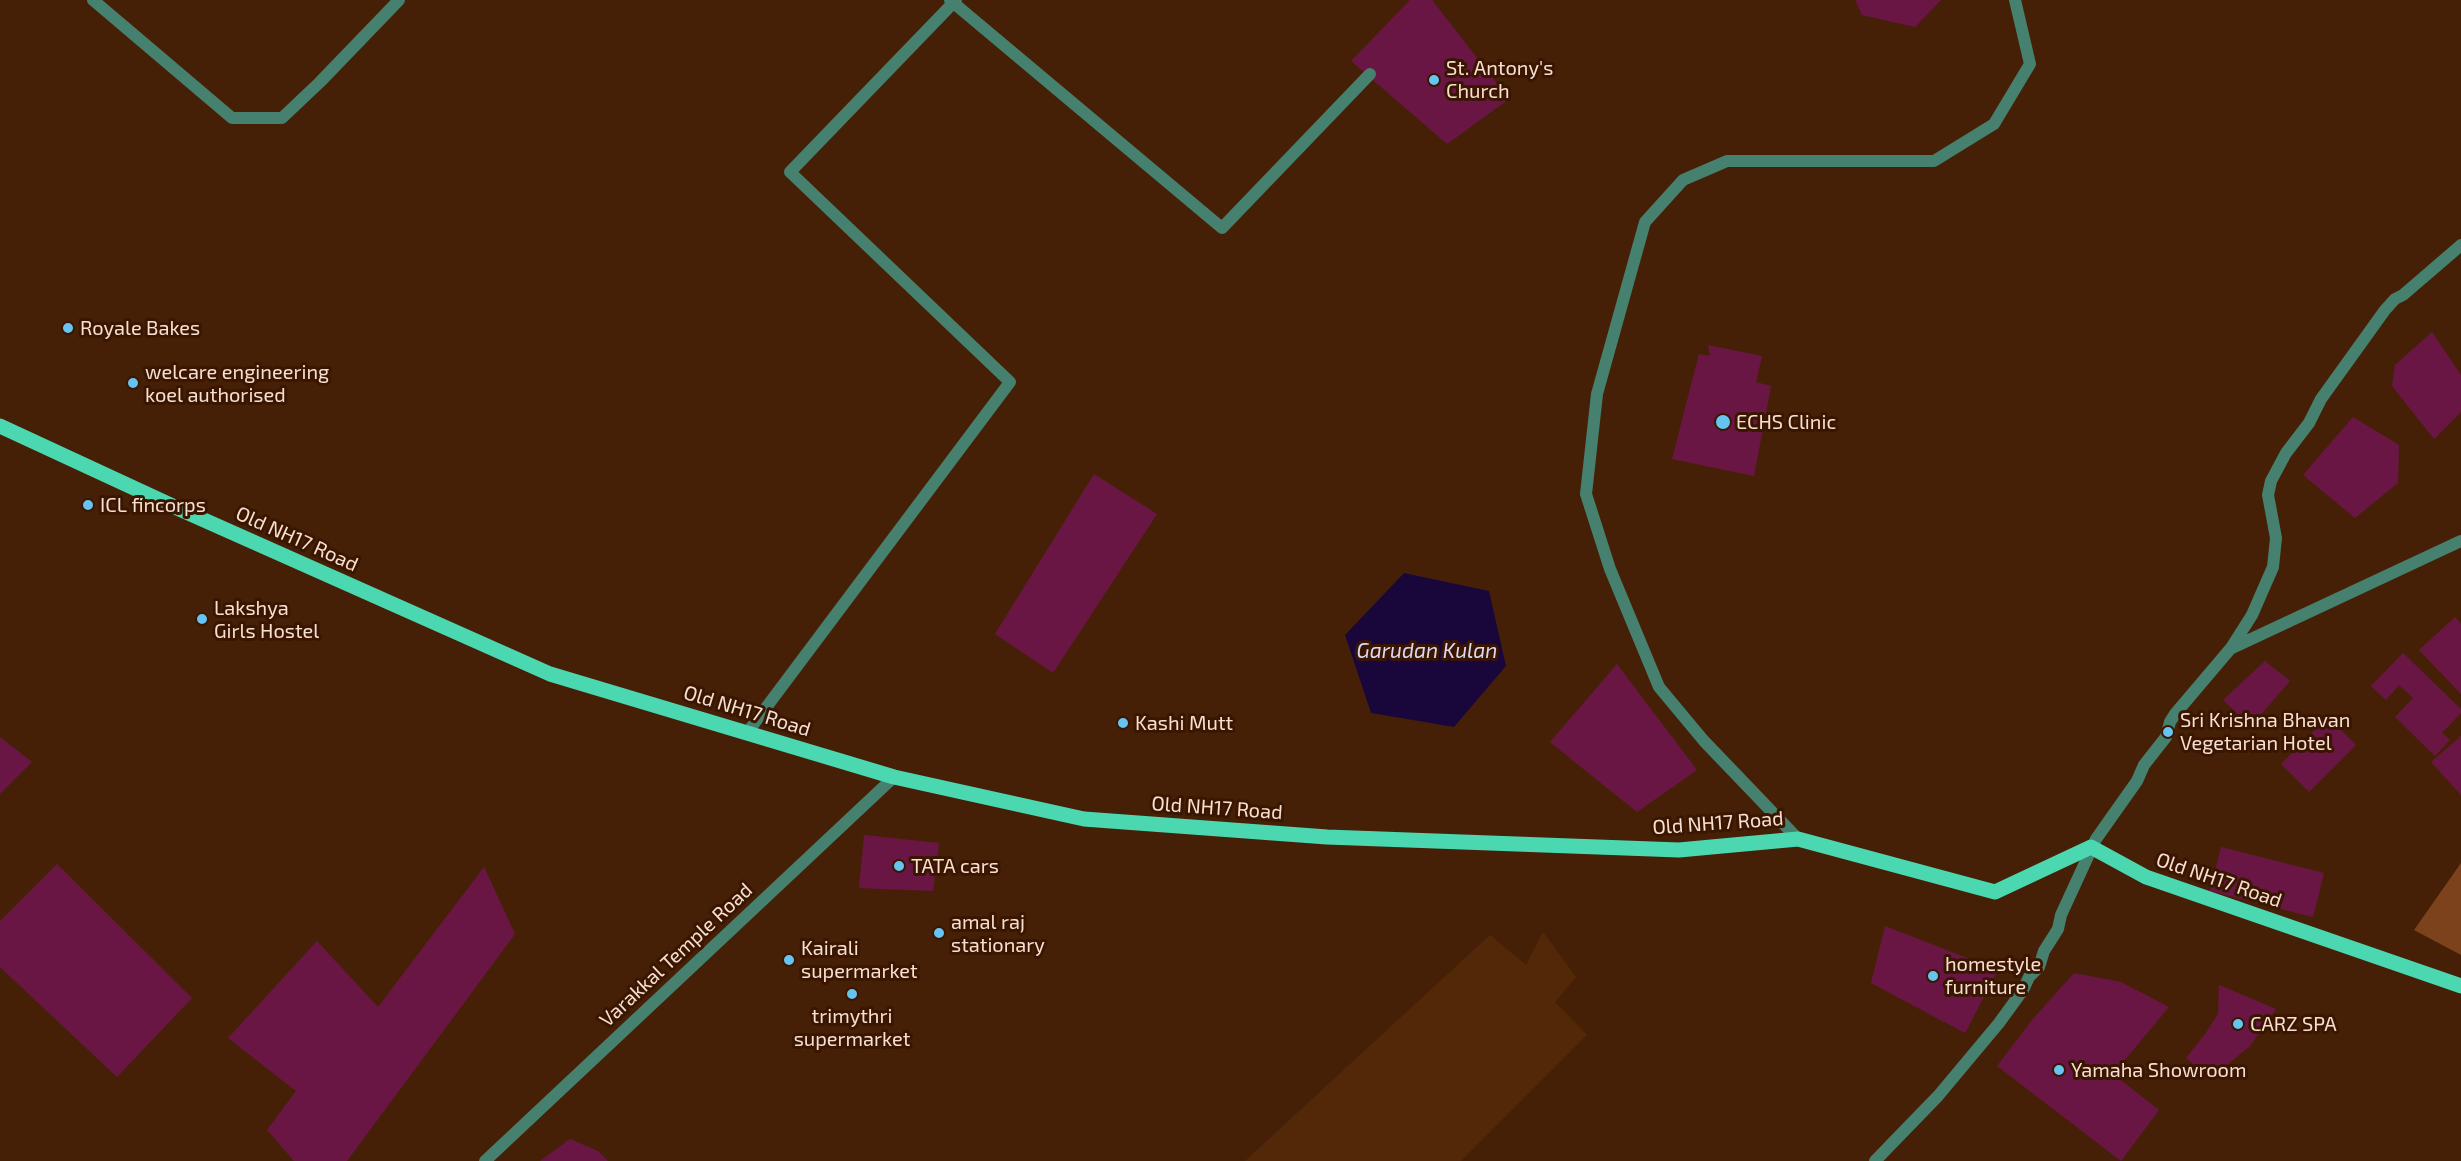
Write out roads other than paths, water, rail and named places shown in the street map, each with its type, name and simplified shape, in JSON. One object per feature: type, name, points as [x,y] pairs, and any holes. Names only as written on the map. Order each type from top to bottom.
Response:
[{"type":"main road","name":"Old NH17 Road","points":[[0,426],[177,508],[550,674],[894,777],[1084,819],[1327,837],[1679,850],[1798,839],[1995,892],[2091,847],[2146,877],[2461,986]]},
{"type":"street","points":[[93,0],[232,118],[282,118],[399,0]]},
{"type":"street","points":[[1798,839],[1704,741],[1659,687],[1610,569],[1586,494],[1597,394],[1646,222],[1683,180],[1727,161],[1934,161],[1994,124],[2030,64],[2015,0]]},
{"type":"street","points":[[747,733],[1010,382],[790,172],[953,1],[1222,228],[1370,74]]},
{"type":"street","points":[[1875,1161],[1938,1096],[1999,1023],[2023,990],[2029,977],[2039,967],[2044,951],[2058,929],[2061,915],[2091,847],[2137,781],[2144,765],[2166,737],[2175,714],[2231,648],[2252,615],[2271,573],[2276,538],[2268,495],[2271,481],[2286,453],[2309,423],[2321,399],[2385,310],[2395,299],[2403,295],[2461,245]]},
{"type":"street","points":[[2231,648],[2461,541]]},
{"type":"street","name":"Varakkal Temple Road","points":[[485,1161],[894,777]]},
{"type":"water","name":"Garudan Kulan","points":[[1404,573],[1489,591],[1506,666],[1454,727],[1371,713],[1345,635]]},
{"type":"place","name":"St. Antony's Church","points":[[1434,80]]},
{"type":"place","name":"Royale Bakes","points":[[68,328]]},
{"type":"place","name":"welcare engineering koel authorised","points":[[133,383]]},
{"type":"place","name":"ECHS Clinic","points":[[1723,422]]},
{"type":"place","name":"ICL fincorps","points":[[88,505]]},
{"type":"place","name":"Lakshya Girls Hostel","points":[[202,619]]},
{"type":"place","name":"Kashi Mutt","points":[[1123,723]]},
{"type":"place","name":"Sri Krishna Bhavan Vegetarian Hotel","points":[[2168,732]]},
{"type":"place","name":"TATA cars","points":[[899,866]]},
{"type":"place","name":"amal raj stationary","points":[[939,933]]},
{"type":"place","name":"Kairali supermarket","points":[[789,960]]},
{"type":"place","name":"homestyle furniture","points":[[1933,976]]},
{"type":"place","name":"trimythri supermarket","points":[[852,994]]},
{"type":"place","name":"CARZ SPA","points":[[2238,1024]]},
{"type":"place","name":"Yamaha Showroom","points":[[2059,1070]]}]
